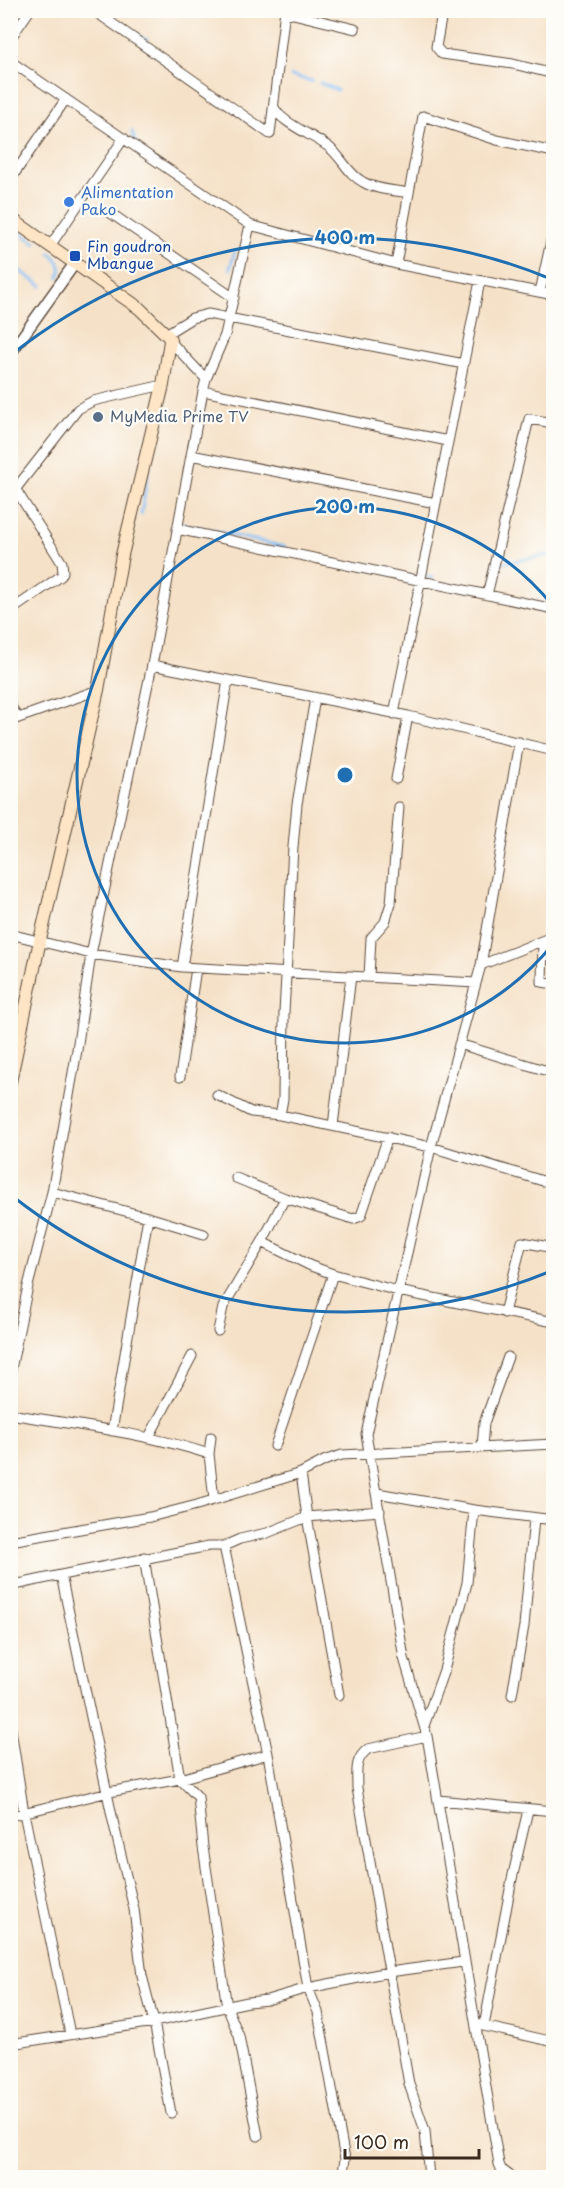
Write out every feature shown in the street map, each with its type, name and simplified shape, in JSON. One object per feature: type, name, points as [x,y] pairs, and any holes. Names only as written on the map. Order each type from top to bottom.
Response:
[{"type":"main road","points":[[10,218],[140,308],[168,337],[163,385],[122,555],[98,690],[40,940],[10,1082]]},
{"type":"street","points":[[10,39],[30,10]]},
{"type":"street","points":[[93,10],[270,134],[285,11],[355,29]]},
{"type":"street","points":[[440,10],[441,19],[436,47],[442,54],[513,64],[554,74]]},
{"type":"street","points":[[10,61],[250,225],[396,264],[554,295]]},
{"type":"street","points":[[10,180],[66,99]]},
{"type":"street","points":[[274,107],[274,111],[284,119],[330,148],[355,177],[371,186],[409,193]]},
{"type":"street","points":[[396,264],[423,116],[497,140],[554,152]]},
{"type":"street","points":[[50,246],[124,138]]},
{"type":"street","points":[[109,212],[234,298]]},
{"type":"street","points":[[10,1374],[28,1286],[52,1192],[91,954],[152,665],[203,391],[225,335],[250,225]]},
{"type":"street","points":[[540,292],[554,227]]},
{"type":"street","points":[[10,354],[75,263]]},
{"type":"street","points":[[394,714],[480,281]]},
{"type":"street","points":[[206,379],[168,337],[192,318],[208,314],[464,364]]},
{"type":"street","points":[[10,611],[61,576],[63,572],[62,563],[13,493],[78,409],[93,400],[163,385]]},
{"type":"street","points":[[203,391],[448,441]]},
{"type":"street","points":[[487,595],[529,419],[554,423]]},
{"type":"street","points":[[192,455],[436,503]]},
{"type":"street","points":[[177,529],[554,609]]},
{"type":"street","points":[[152,665],[408,716],[554,751]]},
{"type":"street","points":[[182,967],[228,681]]},
{"type":"street","points":[[10,705],[14,720],[98,690]]},
{"type":"street","points":[[280,1115],[283,1099],[286,973],[294,836],[315,698]]},
{"type":"street","points":[[396,779],[408,716]]},
{"type":"street","points":[[513,2178],[499,2164],[479,2025],[464,1962],[438,1800],[425,1732],[404,1658],[377,1492],[368,1453],[368,1422],[431,1147],[481,965],[519,742]]},
{"type":"street","points":[[369,977],[370,938],[385,922],[391,903],[399,807]]},
{"type":"street","points":[[10,934],[91,954],[182,967],[476,983]]},
{"type":"street","points":[[481,965],[554,936]]},
{"type":"street","points":[[543,942],[542,982],[554,984]]},
{"type":"street","points":[[180,1077],[196,968]]},
{"type":"street","points":[[333,1126],[351,976]]},
{"type":"street","points":[[459,1044],[554,1073]]},
{"type":"street","points":[[217,1095],[256,1113],[280,1115],[431,1147],[543,1181],[554,1182]]},
{"type":"street","points":[[236,1178],[285,1198],[353,1219],[358,1218],[361,1216],[387,1137]]},
{"type":"street","points":[[52,1192],[204,1234]]},
{"type":"street","points":[[218,1331],[223,1307],[285,1198]]},
{"type":"street","points":[[112,1431],[148,1217]]},
{"type":"street","points":[[262,1242],[333,1274],[398,1291],[554,1322]]},
{"type":"street","points":[[504,1312],[522,1242],[554,1248]]},
{"type":"street","points":[[275,1446],[333,1274]]},
{"type":"street","points":[[149,1437],[192,1356]]},
{"type":"street","points":[[482,1447],[484,1423],[508,1357]]},
{"type":"street","points":[[10,1414],[149,1437],[177,1443],[209,1454]]},
{"type":"street","points":[[211,1437],[209,1454],[214,1500]]},
{"type":"street","points":[[10,1541],[150,1517],[301,1473],[334,1457],[368,1453],[554,1444]]},
{"type":"street","points":[[301,1473],[339,1695]]},
{"type":"street","points":[[377,1492],[474,1510],[554,1520]]},
{"type":"street","points":[[425,1732],[467,1583],[474,1510]]},
{"type":"street","points":[[10,1586],[144,1557],[209,1546],[224,1546],[240,1539],[267,1533],[307,1517],[380,1511]]},
{"type":"street","points":[[512,1695],[524,1626],[534,1518]]},
{"type":"street","points":[[224,1546],[268,1754],[308,1988],[318,2012],[345,2159],[342,2178]]},
{"type":"street","points":[[144,1557],[180,1779],[198,1797],[203,1847],[227,2007],[239,2036],[258,2136]]},
{"type":"street","points":[[62,1575],[109,1792],[113,1821],[134,1909],[142,1976],[154,2022],[171,2113]]},
{"type":"street","points":[[10,1723],[24,1813],[70,2034]]},
{"type":"street","points":[[425,1732],[368,1749],[357,1762],[357,1788],[410,2084],[425,2131],[429,2178]]},
{"type":"street","points":[[10,1816],[109,1792],[180,1779],[268,1754]]},
{"type":"street","points":[[438,1800],[554,1811]]},
{"type":"street","points":[[479,2025],[528,1810]]},
{"type":"street","points":[[10,2044],[154,2022],[267,2000],[308,1988],[389,1972],[464,1962]]},
{"type":"street","points":[[479,2025],[554,2042]]},
{"type":"waterway","points":[[135,33],[146,41],[147,39]]},
{"type":"waterway","points":[[291,76],[312,81]]},
{"type":"waterway","points":[[320,83],[337,90]]},
{"type":"waterway","points":[[132,131],[135,142]]},
{"type":"waterway","points":[[17,230],[35,243]]},
{"type":"waterway","points":[[230,269],[235,250]]},
{"type":"waterway","points":[[50,253],[59,264],[59,277]]},
{"type":"waterway","points":[[10,264],[42,286]]},
{"type":"waterway","points":[[145,491],[149,467]]},
{"type":"waterway","points":[[141,514],[145,493]]},
{"type":"waterway","points":[[182,523],[285,547]]},
{"type":"waterway","points":[[498,566],[502,563],[554,554]]},
{"type":"waterway","points":[[423,576],[433,578]]},
{"type":"place","name":"Alimentation Pako","points":[[69,202]]},
{"type":"place","name":"Fin goudron Mbangue","points":[[75,256]]},
{"type":"place","name":"MyMedia Prime TV","points":[[98,417]]}]
